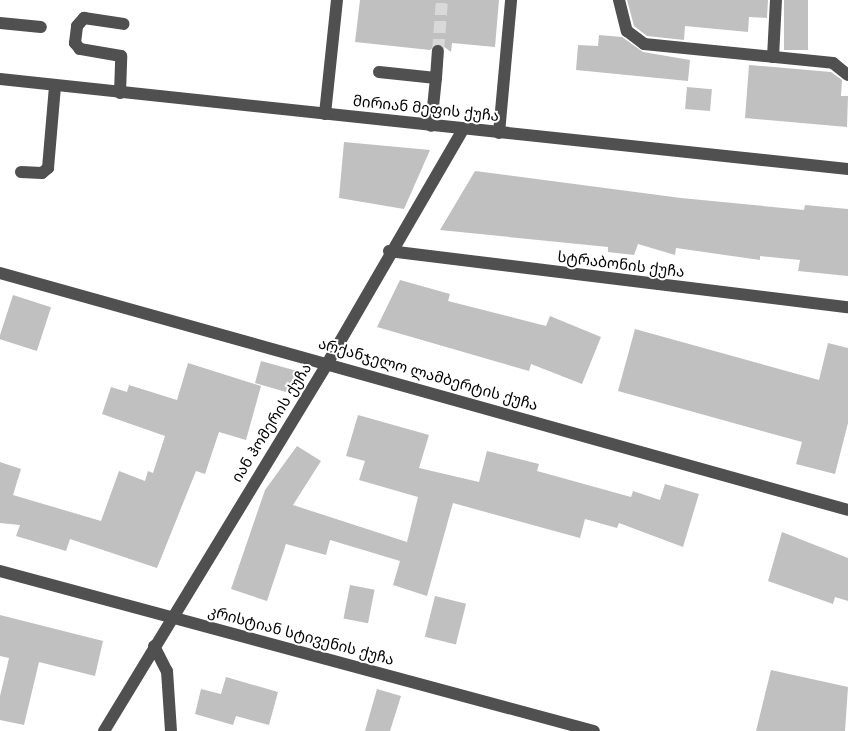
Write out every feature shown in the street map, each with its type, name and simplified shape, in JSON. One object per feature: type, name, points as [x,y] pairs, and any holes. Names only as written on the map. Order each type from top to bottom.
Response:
[{"type":"street","points":[[325,114],[337,0]]},
{"type":"street","points":[[499,133],[511,0]]},
{"type":"street","points":[[619,0],[627,31],[644,44],[834,63],[848,75]]},
{"type":"street","points":[[773,57],[776,0]]},
{"type":"street","points":[[120,93],[121,56],[80,49],[75,43],[77,26],[84,18],[124,24]]},
{"type":"street","points":[[0,23],[41,27]]},
{"type":"street","points":[[431,126],[438,51]]},
{"type":"street","points":[[378,72],[436,78]]},
{"type":"street","name":"მირიან მეფის ქუჩა","points":[[0,79],[55,87],[848,169]]},
{"type":"street","points":[[21,172],[42,173],[48,168],[55,87]]},
{"type":"street","name":"იან ჰომერის ქუჩა","points":[[104,731],[170,618],[327,364],[389,252],[463,129]]},
{"type":"street","name":"სტრაბონის ქუჩა","points":[[389,252],[848,307]]},
{"type":"street","name":"არქანჯელო ლამბერტის ქუჩა","points":[[0,273],[848,510]]},
{"type":"street","name":"კრისტიან სტივენის ქუჩა","points":[[0,571],[594,731]]},
{"type":"street","points":[[154,646],[167,672],[171,731]]},
{"type":"building","points":[[360,0],[499,0],[495,47],[452,43],[451,52],[439,43],[430,50],[355,42]]},
{"type":"building","points":[[627,0],[768,0],[767,18],[749,17],[748,32],[685,26],[684,40],[647,36],[634,26]]},
{"type":"building","points":[[784,0],[808,0],[808,50],[784,50]]},
{"type":"building","points":[[599,35],[622,37],[643,52],[690,60],[688,81],[576,70],[578,45],[598,46]]},
{"type":"building","points":[[749,65],[831,72],[842,80],[841,96],[848,96],[847,127],[745,118]]},
{"type":"building","points":[[687,87],[712,89],[710,111],[685,109]]},
{"type":"building","points":[[344,142],[430,150],[404,209],[339,198]]},
{"type":"building","points":[[475,171],[681,198],[804,210],[805,205],[848,209],[848,276],[798,271],[800,260],[760,256],[760,260],[676,248],[675,255],[638,244],[634,255],[608,252],[608,247],[440,230]]},
{"type":"building","points":[[400,280],[450,294],[448,301],[546,326],[550,316],[601,337],[582,384],[531,364],[529,371],[377,327]]},
{"type":"building","points":[[13,295],[51,307],[37,351],[0,339]]},
{"type":"building","points":[[635,329],[819,380],[828,343],[848,348],[848,423],[835,474],[796,464],[802,442],[618,391]]},
{"type":"building","points":[[261,361],[297,371],[286,392],[255,383]]},
{"type":"building","points":[[188,363],[261,386],[246,440],[219,432],[205,474],[196,471],[157,568],[70,539],[66,551],[16,536],[20,525],[0,523],[0,462],[21,469],[13,495],[101,521],[119,471],[145,481],[148,471],[153,473],[165,436],[102,414],[111,387],[127,392],[129,385],[177,400]]},
{"type":"building","points":[[358,415],[429,435],[419,468],[479,482],[487,451],[539,464],[537,471],[631,497],[633,491],[660,500],[665,484],[699,494],[683,547],[619,523],[617,528],[585,519],[580,538],[453,503],[427,596],[393,585],[400,561],[330,540],[326,555],[286,544],[267,601],[231,589],[265,490],[297,446],[321,461],[293,505],[407,542],[418,497],[359,480],[365,461],[346,456]]},
{"type":"building","points":[[782,532],[848,558],[848,601],[835,597],[833,604],[768,581]]},
{"type":"building","points":[[350,585],[375,590],[368,623],[344,618]]},
{"type":"building","points":[[435,596],[466,604],[456,644],[425,637]]},
{"type":"building","points":[[0,615],[103,641],[95,676],[39,662],[24,725],[0,720],[0,696],[9,658],[0,656]]},
{"type":"building","points":[[771,670],[848,687],[845,731],[756,731]]},
{"type":"building","points":[[226,677],[278,692],[269,725],[236,716],[233,725],[195,714],[201,689],[221,694]]},
{"type":"building","points":[[377,689],[401,696],[390,731],[365,731]]},
{"type":"tunnel","points":[[438,51],[442,0]]}]
